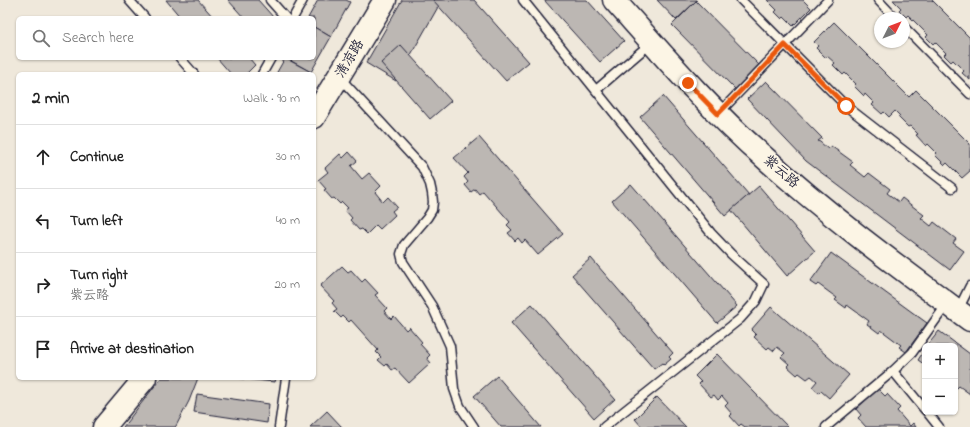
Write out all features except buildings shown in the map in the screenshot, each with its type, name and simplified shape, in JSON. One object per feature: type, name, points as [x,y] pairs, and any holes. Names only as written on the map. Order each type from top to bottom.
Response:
[{"type":"street","name":"清凉路","points":[[316,115],[385,0]]},
{"type":"street","name":"紫云路","points":[[614,0],[688,83],[764,158],[854,233],[959,311]]},
{"type":"street","points":[[104,427],[142,380]]},
{"type":"lane","points":[[129,0],[143,16]]},
{"type":"lane","points":[[270,0],[284,16]]},
{"type":"lane","points":[[294,16],[303,0]]},
{"type":"lane","points":[[523,0],[711,233],[731,254],[764,284],[756,301],[740,319],[604,427]]},
{"type":"lane","points":[[741,0],[846,106],[952,188]]},
{"type":"lane","points":[[718,114],[828,0]]},
{"type":"lane","points":[[878,0],[889,12]]},
{"type":"lane","points":[[910,33],[970,94]]},
{"type":"lane","points":[[596,90],[652,42]]},
{"type":"lane","points":[[182,60],[192,72]]},
{"type":"lane","points":[[263,72],[270,60]]},
{"type":"lane","points":[[339,77],[422,167],[430,184],[433,202],[432,210],[404,245],[401,254],[407,270],[432,306],[450,346],[454,389],[460,406],[474,427]]},
{"type":"lane","points":[[826,427],[893,372],[959,311],[970,286]]},
{"type":"lane","points":[[893,372],[922,406]]},
{"type":"lane","points":[[279,427],[286,380]]},
{"type":"lane","points":[[929,415],[939,427]]},
{"type":"route","points":[[688,83],[718,114],[785,45],[846,106]]}]
